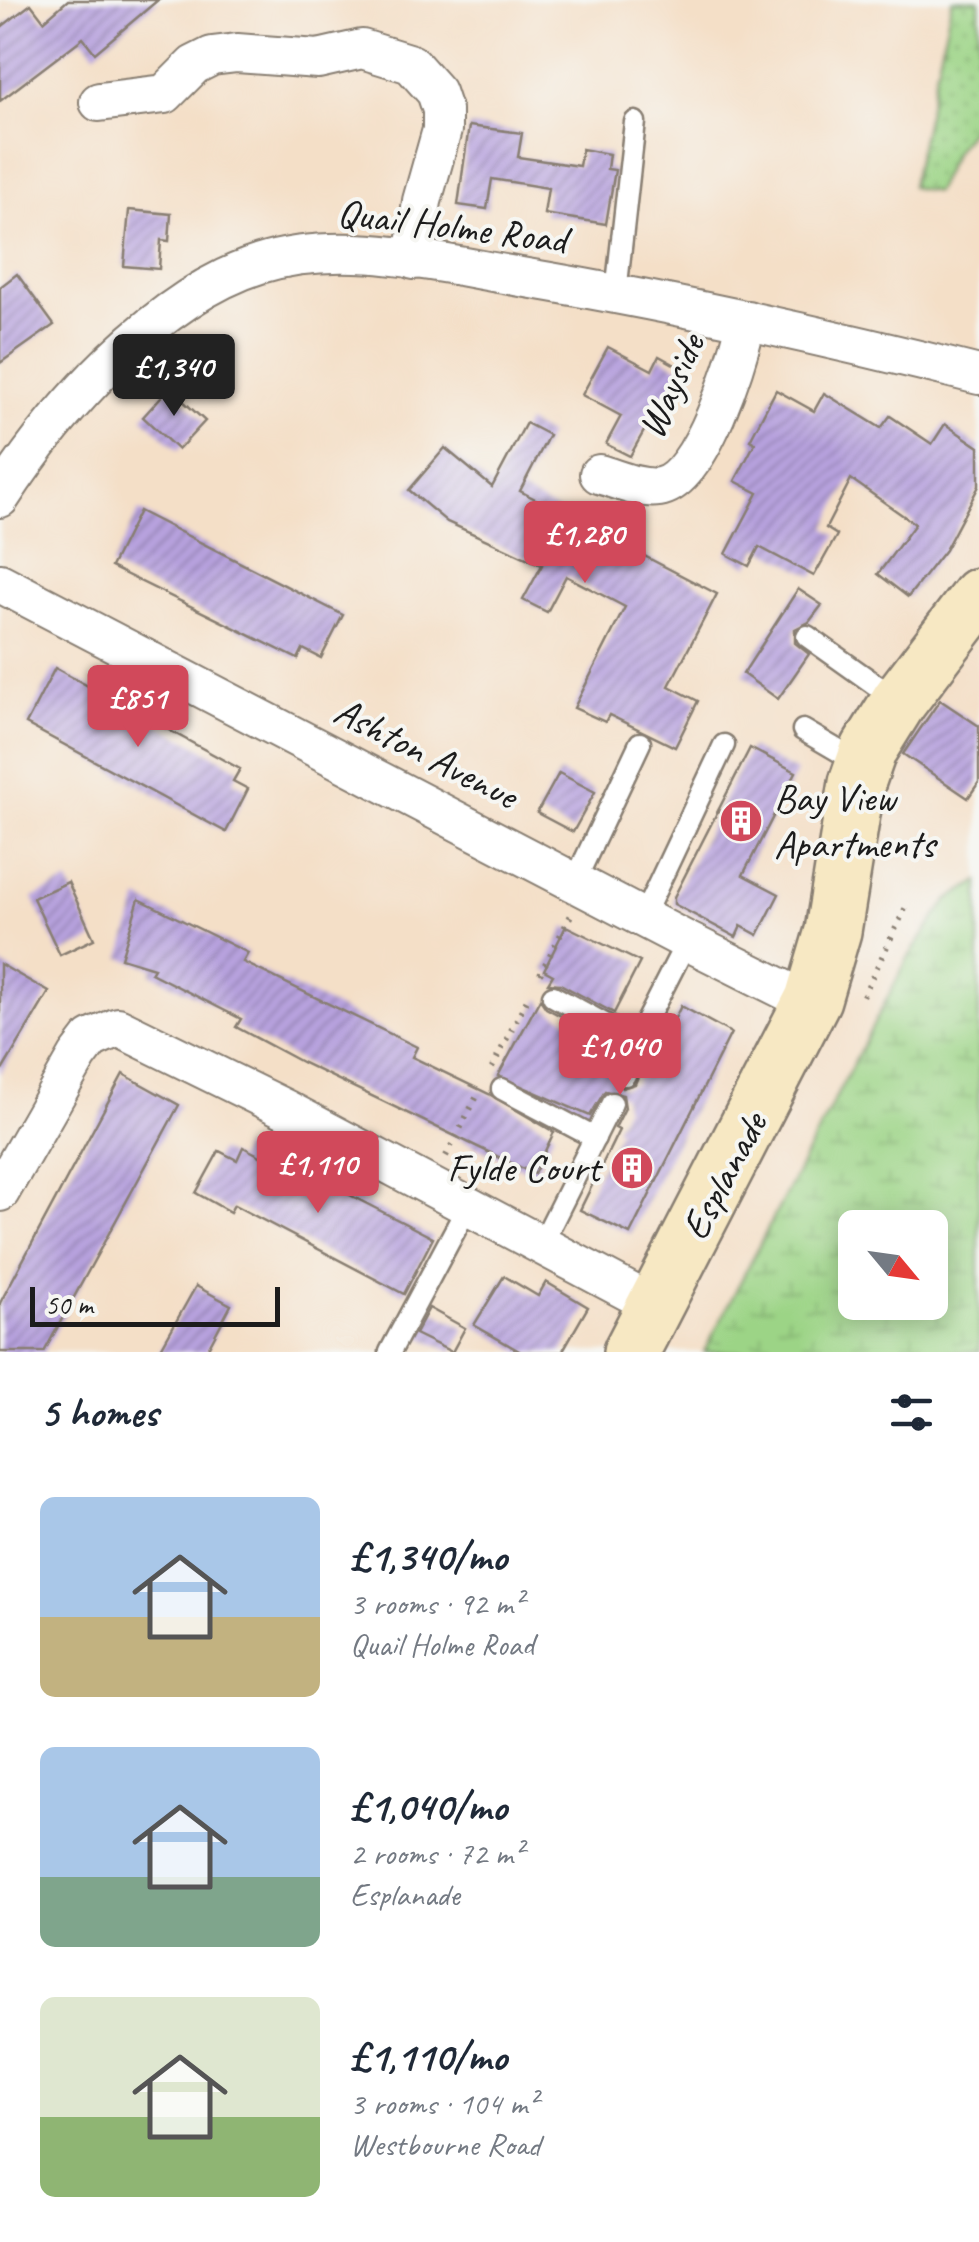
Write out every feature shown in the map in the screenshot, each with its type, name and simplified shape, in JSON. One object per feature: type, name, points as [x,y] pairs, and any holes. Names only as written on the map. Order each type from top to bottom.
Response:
[{"type":"main road","name":"Esplanade","points":[[644,1329],[813,999],[832,931],[862,764],[898,701],[979,596]]},
{"type":"street","points":[[98,102],[172,104],[194,65],[212,56],[237,53],[318,59],[362,49],[411,64],[436,92],[442,110],[442,130],[422,201],[414,260]]},
{"type":"street","name":"Quail Holme Road","points":[[0,498],[38,440],[96,375],[133,342],[212,286],[256,265],[289,256],[327,253],[414,260],[616,293],[747,320],[907,344],[979,375]]},
{"type":"street","name":"Wayside","points":[[599,474],[656,488],[677,498],[684,470],[724,396],[747,320]]},
{"type":"street","name":"Ashton Avenue","points":[[0,583],[687,940],[785,990],[813,999]]},
{"type":"street","points":[[0,1192],[84,1048],[103,1030],[118,1027],[542,1243],[644,1329]]},
{"type":"lane","points":[[616,293],[635,122]]},
{"type":"lane","points":[[807,636],[898,701]]},
{"type":"lane","points":[[803,730],[862,764]]},
{"type":"lane","points":[[580,884],[640,743]]},
{"type":"lane","points":[[643,917],[724,745]]},
{"type":"lane","points":[[626,1075],[636,1040],[687,940]]},
{"type":"lane","points":[[553,996],[636,1040]]},
{"type":"lane","points":[[502,1089],[594,1138]]},
{"type":"lane","points":[[542,1243],[612,1103]]},
{"type":"lane","points":[[390,1352],[468,1206]]},
{"type":"path","points":[[537,980],[580,884]]},
{"type":"path","points":[[430,1185],[528,997]]},
{"type":"green space","points":[[952,0],[979,0],[979,117],[953,154],[935,192],[911,187]]},
{"type":"green space","points":[[979,881],[979,1352],[704,1352],[908,958],[947,901]]},
{"type":"building","points":[[68,0],[158,0],[95,53],[83,38],[0,101],[0,28],[31,4],[44,21]]},
{"type":"building","points":[[469,126],[522,133],[518,157],[579,166],[582,149],[609,154],[607,169],[615,170],[606,224],[544,214],[548,188],[492,179],[487,209],[458,205]]},
{"type":"building","points":[[129,210],[171,214],[169,241],[161,240],[159,269],[124,266]]},
{"type":"building","points":[[17,274],[54,325],[0,363],[0,287]]},
{"type":"building","points":[[608,347],[652,370],[659,356],[688,372],[663,420],[653,415],[630,456],[606,444],[621,416],[582,395]]},
{"type":"building","points":[[169,388],[205,421],[178,450],[143,417]]},
{"type":"building","points":[[776,390],[814,411],[824,393],[881,428],[890,416],[932,444],[945,424],[979,447],[979,486],[945,550],[908,597],[878,574],[915,524],[851,479],[826,528],[837,535],[814,576],[759,547],[749,566],[726,554],[758,493],[735,481],[755,443],[750,440]]},
{"type":"building","points":[[526,423],[549,435],[520,491],[717,594],[669,686],[698,701],[675,747],[609,715],[605,722],[574,708],[625,607],[566,576],[547,612],[523,600],[542,565],[447,522],[409,490],[445,448],[492,487]]},
{"type":"building","points":[[139,511],[343,615],[321,658],[303,649],[298,659],[111,567]]},
{"type":"building","points":[[798,589],[822,605],[809,622],[795,629],[795,643],[809,654],[778,699],[743,674]]},
{"type":"building","points":[[55,668],[240,769],[233,781],[248,789],[226,832],[26,724]]},
{"type":"building","points":[[940,700],[979,726],[979,782],[968,798],[903,754]]},
{"type":"building","name":"Bay View Apartments","points":[[750,748],[796,772],[743,875],[779,894],[758,935],[741,926],[736,937],[674,904],[674,897]]},
{"type":"building","points":[[559,773],[595,792],[573,832],[537,813]]},
{"type":"building","points":[[68,882],[94,939],[60,955],[33,898]]},
{"type":"building","points":[[139,899],[248,953],[243,962],[417,1047],[412,1057],[489,1094],[554,1132],[534,1174],[303,1063],[236,1027],[241,1019],[151,973],[154,968],[121,958]]},
{"type":"building","points":[[566,926],[640,962],[614,1013],[560,984],[548,983],[553,975],[544,970]]},
{"type":"building","points":[[0,964],[49,992],[0,1074]]},
{"type":"building","points":[[540,999],[546,1008],[602,1038],[598,1046],[617,1056],[611,1077],[622,1088],[635,1084],[641,1069],[648,1072],[681,1006],[731,1033],[630,1234],[580,1210],[619,1130],[615,1128],[625,1108],[623,1095],[605,1091],[590,1116],[498,1076]]},
{"type":"building","points":[[123,1074],[179,1105],[44,1352],[0,1352],[0,1303]]},
{"type":"building","points":[[243,1147],[276,1164],[278,1158],[433,1238],[404,1294],[234,1205],[230,1212],[196,1193],[219,1151],[237,1160]]},
{"type":"building","points":[[504,1276],[538,1296],[546,1282],[588,1307],[562,1352],[521,1352],[474,1325]]},
{"type":"building","points":[[196,1286],[231,1305],[206,1352],[159,1352]]},
{"type":"building","points":[[429,1308],[465,1328],[452,1352],[415,1334]]},
{"type":"place","name":"Bay View Apartments","points":[[741,821]]},
{"type":"place","name":"Fylde Court","points":[[632,1168]]}]
